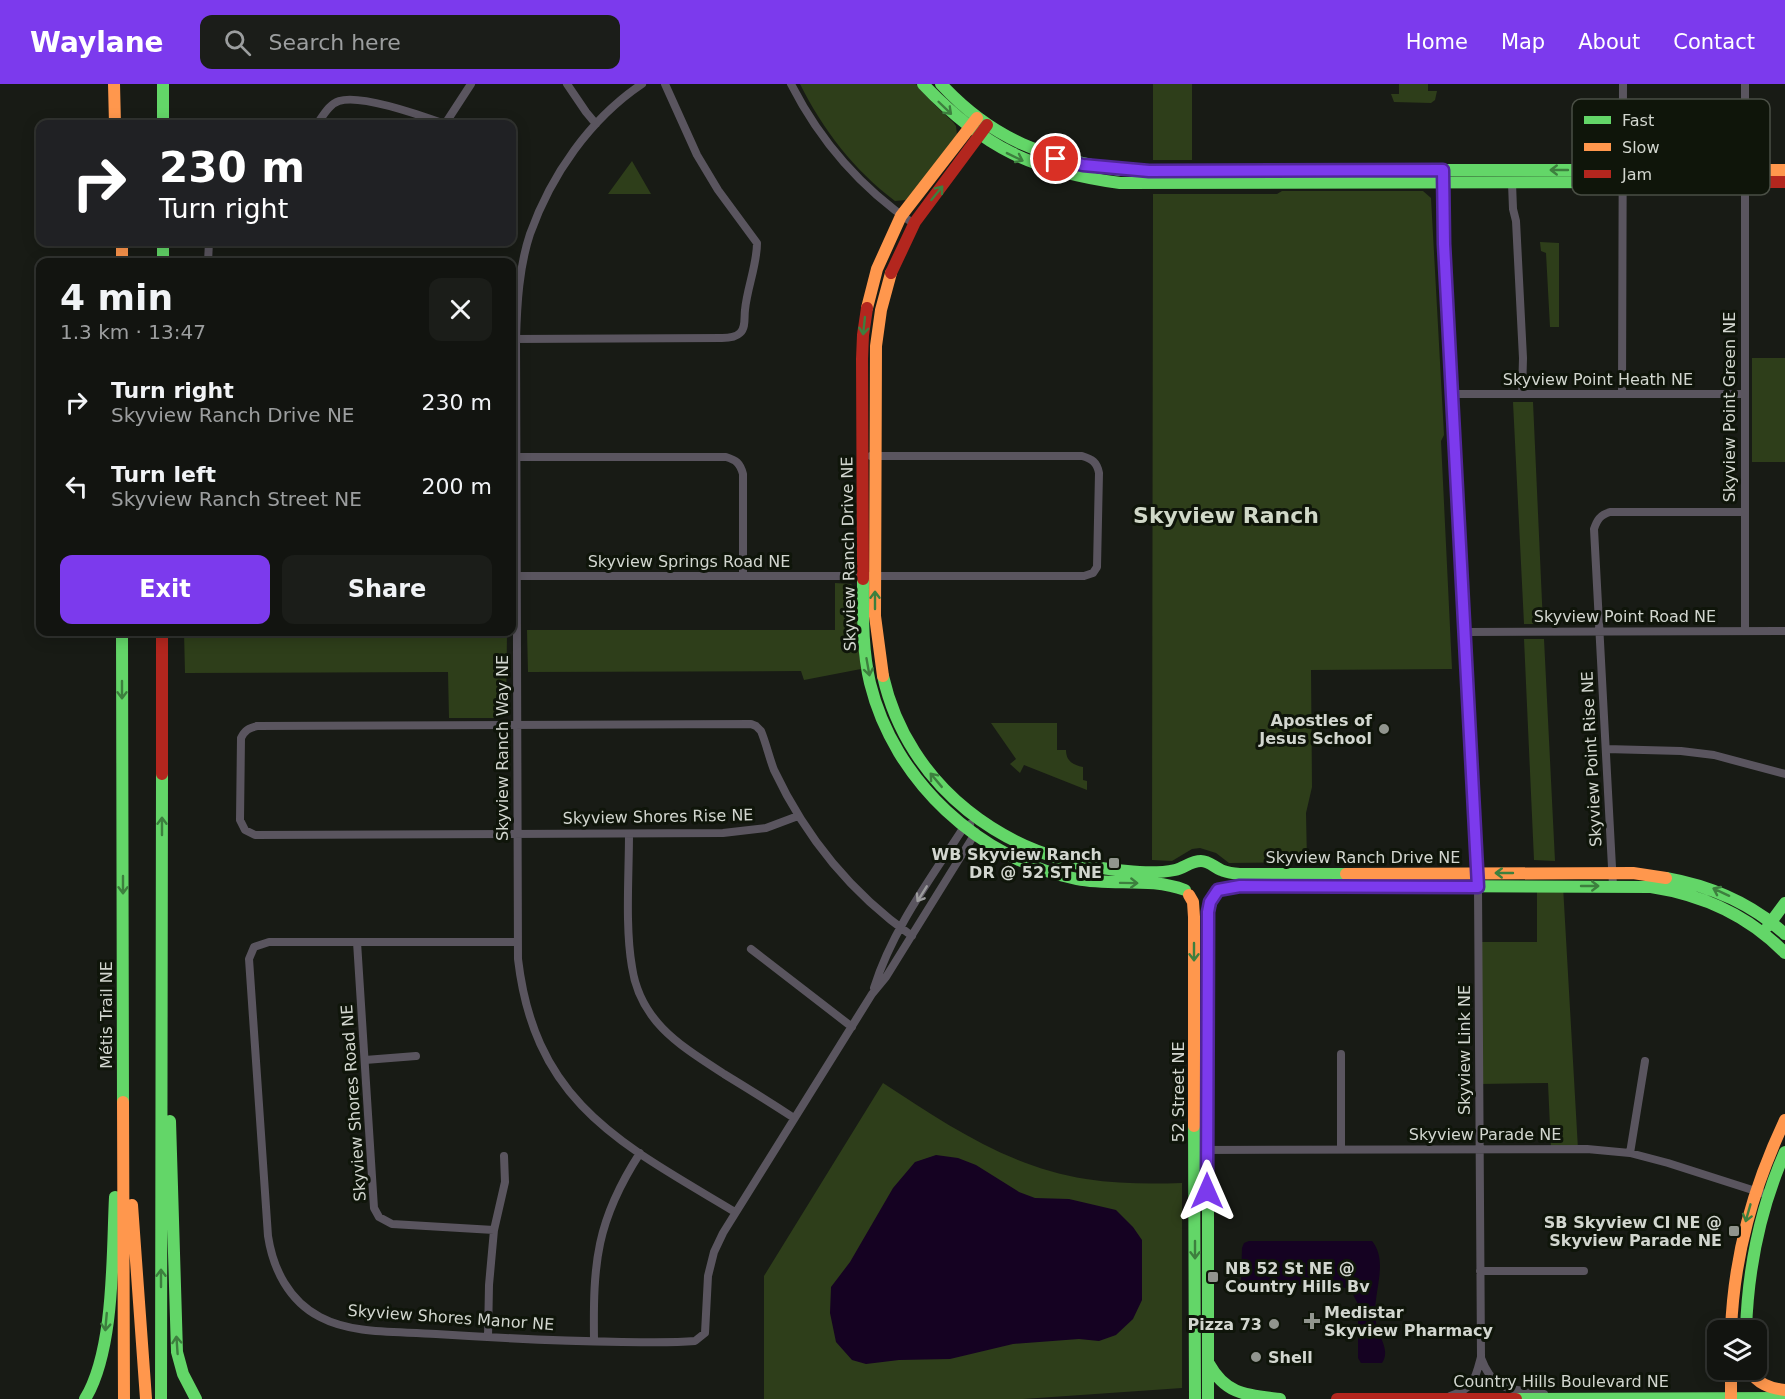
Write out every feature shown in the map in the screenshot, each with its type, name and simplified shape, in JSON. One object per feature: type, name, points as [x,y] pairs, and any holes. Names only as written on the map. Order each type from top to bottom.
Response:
[{"type":"street","points":[[114,84],[116,120]]},
{"type":"street","points":[[122,84],[122,120]]},
{"type":"street","points":[[163,84],[163,120]]},
{"type":"street","points":[[448,120],[471,84]]},
{"type":"street","points":[[567,84],[596,124]]},
{"type":"street","name":"Skyview Ranch Way NE","points":[[516,319],[519,290],[530,235],[549,190],[576,147],[596,124],[642,84]]},
{"type":"street","points":[[516,339],[722,338],[734,337],[744,327],[749,286],[758,243],[718,190],[697,155],[665,84]]},
{"type":"street","points":[[791,84],[812,122],[838,156],[872,193],[914,224]]},
{"type":"street","points":[[923,84],[974,133],[1018,158],[1071,176],[1112,182],[1443,177],[1572,172]]},
{"type":"street","points":[[942,84],[982,122],[1031,150],[1083,165],[1120,170],[1443,177],[1512,183],[1572,184]]},
{"type":"street","points":[[1623,84],[1623,99]]},
{"type":"street","points":[[319,120],[332,105],[340,100],[352,100],[402,110],[433,120]]},
{"type":"street","name":"Skyview Ranch Drive NE","points":[[982,122],[914,224],[890,276],[878,327],[875,576],[877,642],[882,673],[894,715],[928,772],[957,803],[978,821],[1040,854],[1080,865],[1164,871],[1188,866]]},
{"type":"street","name":"Skyview Ranch Drive NE","points":[[974,133],[901,216],[877,269],[865,316],[862,359],[862,576],[864,644],[873,693],[884,723],[901,757],[925,790],[964,827],[976,835],[1012,857],[1055,873],[1097,882],[1170,884],[1187,892]]},
{"type":"street","name":"Skyview Link NE","points":[[1443,177],[1442,201],[1478,887],[1481,1357],[1486,1372],[1496,1383],[1562,1398]]},
{"type":"street","points":[[1770,182],[1785,182]]},
{"type":"street","points":[[1512,183],[1521,312],[1522,394]]},
{"type":"street","points":[[1622,393],[1623,195]]},
{"type":"street","name":"Skyview Point Green NE","points":[[1745,195],[1745,631]]},
{"type":"street","name":"Skyview Point Heath NE","points":[[1452,394],[1744,394]]},
{"type":"street","points":[[862,456],[876,456]]},
{"type":"street","name":"Skyview Springs Road NE","points":[[516,576],[1084,576],[1093,573],[1097,567],[1099,473],[1097,465],[1091,458],[1082,456],[876,456]]},
{"type":"street","points":[[516,457],[726,457],[735,459],[741,466],[743,474],[743,576]]},
{"type":"street","name":"Skyview Point Rise NE","points":[[1613,879],[1594,529],[1596,521],[1602,515],[1610,512],[1744,512]]},
{"type":"street","name":"Skyview Point Road NE","points":[[1465,632],[1785,631]]},
{"type":"street","name":"Métis Trail NE","points":[[122,636],[124,1399]]},
{"type":"street","points":[[161,1399],[162,636]]},
{"type":"street","name":"Skyview Ranch Way NE","points":[[515,636],[517,942],[520,979],[532,1026],[558,1077],[574,1099],[608,1132],[735,1212]]},
{"type":"street","points":[[517,726],[741,724],[756,726],[764,737],[773,768],[798,816],[817,846],[847,881],[912,936]]},
{"type":"street","name":"Skyview Shores Rise NE","points":[[517,726],[269,726],[249,728],[241,738],[240,820],[245,830],[255,835],[630,834],[746,832],[766,828],[798,816]]},
{"type":"street","points":[[1606,749],[1681,751],[1714,755],[1785,774]]},
{"type":"street","points":[[964,827],[978,821]]},
{"type":"street","name":"Skyview Shores Manor NE","points":[[517,942],[269,942],[254,946],[250,952],[266,1208],[271,1256],[278,1274],[289,1291],[305,1308],[329,1321],[357,1328],[488,1337],[594,1341],[695,1341],[702,1338],[707,1327],[708,1276],[714,1252],[735,1212],[872,994],[886,977],[976,835],[978,821]]},
{"type":"street","name":"Skyview Shores Manor NE","points":[[872,994],[879,973],[901,928],[964,827]]},
{"type":"street","points":[[630,834],[632,969],[639,993],[651,1015],[667,1035],[689,1052],[794,1118]]},
{"type":"street","points":[[1204,861],[1215,866],[1220,877],[1216,892],[1204,899],[1195,898],[1187,892],[1182,875],[1188,866],[1204,861]]},
{"type":"street","name":"Skyview Ranch Drive NE","points":[[1215,866],[1224,871],[1239,874],[1477,873],[1613,879],[1688,894],[1723,907],[1763,932],[1782,933]]},
{"type":"street","name":"Skyview Ranch Drive NE","points":[[1216,892],[1240,886],[1478,887],[1661,876],[1712,888],[1771,921],[1782,933],[1785,953]]},
{"type":"street","points":[[162,885],[177,1352],[183,1374],[196,1399]]},
{"type":"street","name":"52 Street NE","points":[[1187,892],[1192,902],[1194,917],[1208,1399]]},
{"type":"street","name":"52 Street NE","points":[[1195,1399],[1208,912],[1210,902],[1216,892]]},
{"type":"street","points":[[1763,932],[1785,903]]},
{"type":"street","name":"Skyview Shores Road NE","points":[[357,942],[374,1208],[380,1217],[392,1224],[494,1230]]},
{"type":"street","points":[[751,949],[852,1027]]},
{"type":"street","points":[[1341,1054],[1341,1149]]},
{"type":"street","points":[[365,1060],[416,1056]]},
{"type":"street","points":[[1630,1153],[1645,1061]]},
{"type":"street","points":[[85,1399],[99,1371],[106,1324],[123,1075]]},
{"type":"street","points":[[123,1107],[128,1147],[146,1399]]},
{"type":"street","points":[[1732,1320],[1734,1279],[1740,1245],[1755,1190],[1785,1120]]},
{"type":"street","name":"Skyview Parade NE","points":[[1201,1150],[1587,1149],[1630,1153],[1768,1195]]},
{"type":"street","points":[[1746,1320],[1754,1247],[1768,1195],[1785,1152]]},
{"type":"street","points":[[594,1341],[594,1278],[599,1243],[612,1203],[640,1154]]},
{"type":"street","points":[[488,1337],[489,1285],[494,1230],[505,1182],[504,1156]]},
{"type":"street","points":[[1480,1271],[1584,1271]]},
{"type":"street","name":"Skyview Link NE","points":[[1444,1398],[1466,1390],[1472,1385],[1481,1357]]},
{"type":"street","points":[[1208,1360],[1215,1378],[1228,1388],[1245,1394],[1280,1399]]},
{"type":"street","points":[[1731,1380],[1731,1398]]},
{"type":"street","points":[[1747,1399],[1748,1380]]},
{"type":"street","points":[[1756,1380],[1772,1388],[1785,1390]]},
{"type":"street","name":"Country Hills Boulevard NE","points":[[1337,1399],[1785,1398]]},
{"type":"green space","points":[[800,84],[916,84],[953,122],[957,135],[906,200],[895,201],[866,176],[841,148],[829,133]]},
{"type":"green space","points":[[1153,84],[1192,84],[1192,160],[1153,160]]},
{"type":"green space","points":[[1399,84],[1428,84],[1428,91],[1437,91],[1435,100],[1431,103],[1394,102],[1391,94],[1399,94]]},
{"type":"green space","points":[[632,161],[651,194],[608,194]]},
{"type":"green space","points":[[1282,191],[1423,191],[1431,198],[1444,435],[1441,441],[1452,669],[1311,670],[1312,787],[1306,813],[1307,862],[1229,863],[1216,853],[1200,848],[1192,849],[1172,861],[1152,860],[1153,194],[1277,194]]},
{"type":"green space","points":[[1540,242],[1559,243],[1559,327],[1550,327],[1546,253],[1541,251]]},
{"type":"green space","points":[[1752,358],[1785,358],[1785,462],[1752,462]]},
{"type":"green space","points":[[1513,402],[1533,402],[1543,624],[1524,624]]},
{"type":"green space","points":[[835,583],[851,584],[858,591],[857,630],[861,669],[804,680],[801,671],[528,672],[527,630],[835,630]]},
{"type":"green space","points":[[184,636],[507,636],[506,711],[497,718],[449,718],[448,672],[185,673]]},
{"type":"green space","points":[[1524,639],[1544,639],[1555,861],[1534,860]]},
{"type":"green space","points":[[991,723],[1057,723],[1057,750],[1066,750],[1071,762],[1083,767],[1083,780],[1087,781],[1087,790],[1024,765],[1020,773],[1010,764],[1016,759]]},
{"type":"green space","points":[[1563,886],[1578,1149],[1551,1149],[1548,1083],[1480,1084],[1478,942],[1537,942],[1537,887]]},
{"type":"green space","points":[[883,1083],[955,1129],[1031,1165],[1098,1181],[1182,1183],[1182,1388],[1023,1399],[764,1399],[764,1276]]},
{"type":"shaded area","points":[[936,1155],[958,1158],[976,1165],[1019,1192],[1035,1198],[1069,1199],[1116,1210],[1142,1240],[1142,1300],[1133,1319],[1116,1335],[1099,1341],[1079,1339],[1013,1344],[950,1359],[899,1360],[866,1364],[852,1360],[836,1342],[830,1313],[831,1287],[850,1262],[893,1188],[915,1162]]},
{"type":"shaded area","points":[[1249,1241],[1372,1241],[1380,1259],[1375,1312],[1377,1328],[1385,1348],[1382,1363],[1361,1363],[1358,1358],[1358,1304],[1350,1289],[1331,1285],[1246,1285],[1241,1282],[1242,1248],[1244,1243]]},
{"type":"traffic: fast","points":[[163,84],[163,120]]},
{"type":"traffic: fast","points":[[923,84],[967,125],[1012,153],[1061,171],[1120,183],[1572,182]]},
{"type":"traffic: fast","points":[[941,84],[981,120],[1022,144],[1068,160],[1120,170],[1572,170]]},
{"type":"traffic: fast","points":[[163,246],[163,258]]},
{"type":"traffic: fast","points":[[863,579],[866,657],[870,683],[882,719],[899,752],[920,783],[946,811],[975,834],[1007,854],[1041,869],[1077,879],[1158,884],[1185,890]]},
{"type":"traffic: fast","points":[[122,636],[123,1102]]},
{"type":"traffic: fast","points":[[883,676],[896,716],[914,752],[939,783],[968,810],[1001,833],[1037,851],[1075,863],[1116,870],[1168,871],[1204,861],[1223,871],[1239,874],[1346,874]]},
{"type":"traffic: fast","points":[[161,1399],[162,774]]},
{"type":"traffic: fast","points":[[1666,878],[1683,881],[1730,897],[1758,913],[1785,934]]},
{"type":"traffic: fast","points":[[1420,886],[1651,887],[1689,895],[1724,909],[1756,928],[1785,953]]},
{"type":"traffic: fast","points":[[1208,1399],[1208,912],[1214,894]]},
{"type":"traffic: fast","points":[[1768,926],[1785,903]]},
{"type":"traffic: fast","points":[[170,1121],[177,1352],[183,1374],[196,1399]]},
{"type":"traffic: fast","points":[[1194,1126],[1195,1399]]},
{"type":"traffic: fast","points":[[1746,1320],[1749,1284],[1762,1217],[1785,1152]]},
{"type":"traffic: fast","points":[[85,1399],[95,1379],[107,1329],[115,1197]]},
{"type":"traffic: fast","points":[[1209,1364],[1223,1382],[1238,1392],[1280,1399]]},
{"type":"traffic: fast","points":[[1516,1399],[1785,1398]]},
{"type":"traffic: slow","points":[[114,84],[115,120]]},
{"type":"traffic: slow","points":[[867,308],[877,269],[901,216],[977,118]]},
{"type":"traffic: slow","points":[[1770,170],[1785,170]]},
{"type":"traffic: slow","points":[[122,246],[122,258]]},
{"type":"traffic: slow","points":[[883,676],[875,616],[876,346],[881,310],[891,273]]},
{"type":"traffic: slow","points":[[1346,874],[1633,873],[1666,878]]},
{"type":"traffic: slow","points":[[1218,890],[1240,886],[1420,886]]},
{"type":"traffic: slow","points":[[1189,895],[1193,902],[1194,917],[1194,1126]]},
{"type":"traffic: slow","points":[[123,1102],[124,1399]]},
{"type":"traffic: slow","points":[[1732,1320],[1736,1275],[1747,1222],[1763,1171],[1785,1120]]},
{"type":"traffic: slow","points":[[132,1205],[146,1399]]},
{"type":"traffic: slow","points":[[1731,1380],[1731,1399]]},
{"type":"traffic: slow","points":[[1757,1380],[1764,1385],[1785,1390]]},
{"type":"traffic: jam","points":[[891,273],[915,222],[987,125]]},
{"type":"traffic: jam","points":[[1770,182],[1785,182]]},
{"type":"traffic: jam","points":[[863,579],[862,359],[867,308]]},
{"type":"traffic: jam","points":[[162,636],[162,774]]},
{"type":"traffic: jam","points":[[1337,1399],[1516,1399]]},
{"type":"place","name":"Apostles of Jesus School","points":[[1384,729]]},
{"type":"place","name":"WB Skyview Ranch DR @ 52 ST NE","points":[[1114,863]]},
{"type":"place","name":"SB Skyview CI NE @ Skyview Parade NE","points":[[1734,1231]]},
{"type":"place","name":"NB 52 St NE @ Country Hills Bv","points":[[1213,1277]]},
{"type":"place","name":"Medistar Skyview Pharmacy","points":[[1312,1321]]},
{"type":"place","name":"Pizza 73","points":[[1274,1324]]},
{"type":"place","name":"Shell","points":[[1256,1357]]},
{"type":"district","name":"Skyview Ranch","points":[[1226,515]]},
{"type":"route","points":[[1056,159],[1120,170],[1149,171],[1443,170],[1444,244],[1478,887],[1240,886],[1226,887],[1214,894],[1208,912],[1207,1191]]}]
